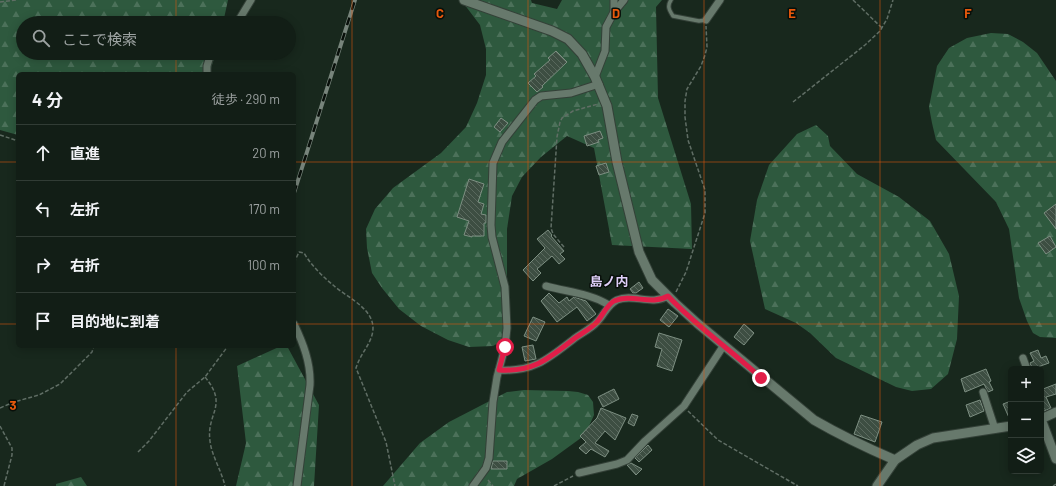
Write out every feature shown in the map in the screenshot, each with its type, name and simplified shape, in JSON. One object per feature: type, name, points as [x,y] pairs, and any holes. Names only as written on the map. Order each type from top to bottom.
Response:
[{"type":"street","points":[[242,16],[252,0]]},
{"type":"street","points":[[464,0],[542,28],[568,40],[582,54],[597,81],[605,101],[638,252],[652,280],[669,298],[697,323],[761,378],[814,420],[835,433],[895,460]]},
{"type":"street","points":[[614,0],[614,12]]},
{"type":"street","points":[[597,81],[605,51],[606,27],[614,12],[624,0]]},
{"type":"street","points":[[706,20],[720,0]]},
{"type":"street","points":[[207,72],[209,60]]},
{"type":"street","points":[[473,486],[486,468],[493,402],[505,347],[506,287],[492,237],[491,225],[493,163],[502,142],[535,100],[541,96],[571,93],[597,81]]},
{"type":"street","points":[[546,286],[589,295],[609,305]]},
{"type":"street","points":[[499,370],[512,371],[525,369],[538,365],[550,358],[596,323],[609,305],[620,299],[629,298],[662,300],[669,298]]},
{"type":"street","points":[[296,328],[308,360],[311,375],[297,486]]},
{"type":"street","points":[[579,473],[618,464],[627,460],[684,406],[724,345]]},
{"type":"street","points":[[1023,358],[1026,366]]},
{"type":"street","points":[[982,392],[995,429]]},
{"type":"street","points":[[1056,412],[1041,419],[1056,459]]},
{"type":"street","points":[[877,486],[895,460],[917,445],[933,438],[1008,427]]},
{"type":"lane","points":[[672,0],[669,4],[669,10],[673,16],[699,21],[706,20]]},
{"type":"path","points":[[0,2],[16,0]]},
{"type":"path","points":[[853,0],[882,28]]},
{"type":"path","points":[[793,102],[864,45],[882,28],[893,0]]},
{"type":"path","points":[[669,298],[674,297],[686,272],[705,213],[705,190],[688,140],[685,117],[685,101],[687,90],[701,66],[705,55],[706,20]]},
{"type":"path","points":[[564,247],[553,234],[551,228],[557,137],[560,122],[562,118],[573,112],[605,101]]},
{"type":"path","points":[[0,135],[16,140]]},
{"type":"path","points":[[296,259],[299,252],[304,253],[308,260],[333,286],[365,310],[372,320],[372,335],[358,360],[356,368],[386,442],[396,486]]},
{"type":"path","points":[[0,408],[14,402],[39,395],[60,384],[86,358],[93,348]]},
{"type":"path","points":[[138,452],[149,441],[187,392],[205,377],[227,348]]},
{"type":"path","points":[[205,377],[213,387],[215,393],[217,405],[210,425],[210,442],[225,486]]},
{"type":"path","points":[[684,406],[697,421],[718,440],[798,486]]},
{"type":"path","points":[[0,426],[12,448],[12,455],[4,486]]},
{"type":"path","points":[[554,486],[579,473]]},
{"type":"green space","points":[[0,0],[228,0],[225,16],[16,16],[16,60],[214,60],[210,72],[16,72],[16,134],[0,130]]},
{"type":"green space","points":[[461,0],[531,0],[532,3],[557,9],[562,0],[662,0],[656,7],[658,98],[691,204],[692,249],[612,245],[594,148],[567,136],[541,157],[522,177],[512,196],[507,229],[509,319],[507,338],[493,346],[469,347],[448,340],[421,326],[399,309],[372,273],[367,248],[366,229],[375,209],[393,188],[441,153],[466,127],[477,103],[486,75],[486,49],[480,25]]},
{"type":"green space","points":[[991,33],[1008,34],[1023,42],[1037,53],[1056,81],[1056,338],[1040,337],[1033,333],[1019,298],[1009,229],[996,202],[936,140],[932,123],[929,107],[937,66],[949,48],[967,38]]},
{"type":"green space","points":[[816,125],[828,136],[830,146],[857,174],[899,197],[930,221],[949,254],[959,296],[957,339],[948,374],[931,389],[912,391],[896,387],[836,358],[810,333],[796,323],[765,309],[750,241],[757,200],[769,165],[797,134]]},
{"type":"green space","points":[[277,348],[288,348],[319,405],[314,486],[236,486],[246,443],[237,366]]},
{"type":"green space","points":[[524,390],[568,391],[588,395],[593,402],[594,415],[585,435],[552,459],[517,479],[514,486],[383,486],[420,443],[449,422],[507,392]]},
{"type":"green space","points":[[81,477],[87,486],[56,486],[56,484]]},
{"type":"building","points":[[556,51],[567,62],[537,92],[528,83],[536,76],[534,74],[550,60],[548,58]]},
{"type":"building","points":[[501,118],[508,123],[500,132],[494,127]]},
{"type":"building","points":[[600,131],[603,138],[598,140],[599,142],[587,146],[584,136]]},
{"type":"building","points":[[606,163],[609,172],[599,175],[596,166]]},
{"type":"building","points":[[469,179],[484,184],[478,202],[484,204],[481,214],[486,215],[486,223],[484,223],[484,236],[472,237],[464,235],[469,221],[457,217]]},
{"type":"building","points":[[1056,204],[1056,229],[1044,213]]},
{"type":"building","points":[[548,230],[552,235],[551,236],[564,251],[560,254],[565,259],[559,264],[552,256],[537,269],[541,273],[533,281],[523,270],[545,248],[537,239]]},
{"type":"building","points":[[1050,236],[1056,247],[1046,254],[1038,243]]},
{"type":"building","points":[[639,282],[643,288],[636,293],[633,293],[630,289]]},
{"type":"building","points":[[549,293],[559,303],[567,297],[569,301],[574,297],[586,301],[596,314],[587,321],[577,307],[557,322],[541,301]]},
{"type":"building","points":[[668,309],[678,316],[669,327],[660,320]]},
{"type":"building","points":[[533,317],[545,322],[536,341],[524,336]]},
{"type":"building","points":[[744,324],[754,333],[744,345],[734,337]]},
{"type":"building","points":[[659,333],[682,340],[672,371],[657,366],[662,349],[655,347]]},
{"type":"building","points":[[533,345],[536,359],[525,361],[522,347]]},
{"type":"building","points":[[1038,350],[1041,358],[1046,356],[1049,363],[1040,366],[1031,366],[1030,363],[1034,361],[1030,353]]},
{"type":"building","points":[[986,369],[991,381],[989,382],[993,390],[988,392],[984,384],[965,392],[961,379]]},
{"type":"building","points":[[1056,384],[1056,394],[1046,397],[1051,408],[1044,411],[1044,389]]},
{"type":"building","points":[[614,389],[619,399],[603,407],[598,397]]},
{"type":"building","points":[[980,400],[984,411],[970,417],[966,405]]},
{"type":"building","points":[[1008,402],[1008,415],[1003,404]]},
{"type":"building","points":[[601,408],[626,418],[615,440],[605,431],[595,443],[609,451],[605,457],[591,449],[586,454],[579,448],[586,442],[580,436],[597,418]]},
{"type":"building","points":[[632,414],[638,416],[634,426],[628,423]]},
{"type":"building","points":[[861,415],[882,422],[875,442],[854,434]]},
{"type":"building","points":[[648,445],[652,450],[639,462],[635,458]]},
{"type":"building","points":[[493,461],[507,461],[507,469],[491,469]]},
{"type":"building","points":[[631,463],[642,469],[636,475],[627,465]]},
{"type":"railway","points":[[296,187],[355,0]]},
{"type":"district","name":"島ノ内","points":[[609,281]]},
{"type":"route","points":[[505,347],[499,370],[512,371],[538,365],[550,358],[596,323],[610,304],[620,299],[629,298],[662,300],[668,296],[697,323],[738,356],[761,378]]}]
